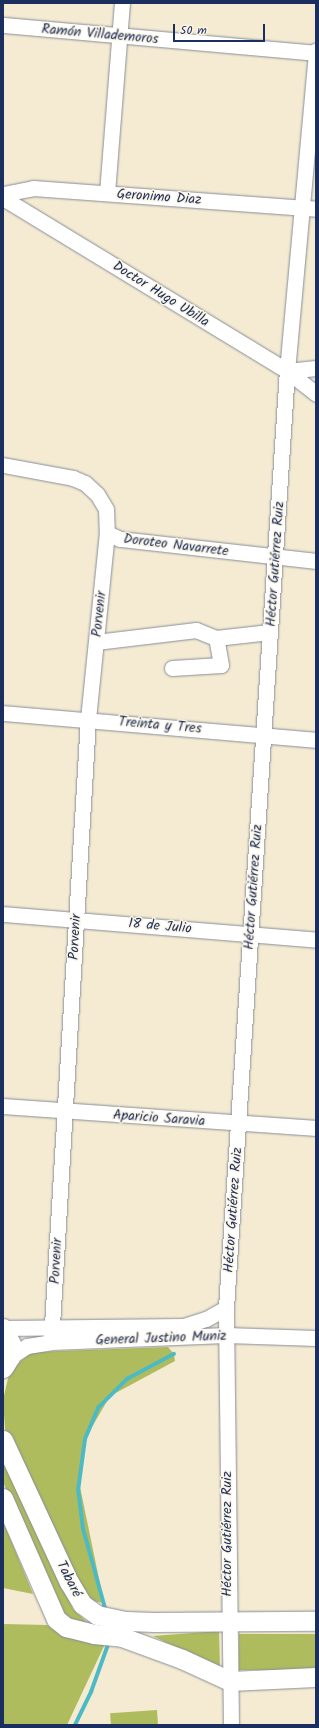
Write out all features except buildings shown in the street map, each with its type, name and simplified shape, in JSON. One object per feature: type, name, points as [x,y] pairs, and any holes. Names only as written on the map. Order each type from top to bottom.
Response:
[{"type":"main road","points":[[3,1328],[11,1344],[6,1363]]},
{"type":"main road","name":"Tabaré","points":[[3,1440],[70,1582],[82,1604],[98,1615],[124,1629],[182,1659],[230,1681]]},
{"type":"main road","name":"Tabaré","points":[[3,1498],[56,1619],[66,1627],[94,1634],[124,1629],[228,1622],[316,1621]]},
{"type":"main road","points":[[230,1681],[316,1677]]},
{"type":"street","points":[[107,193],[122,3]]},
{"type":"street","name":"Ramón Villademoros","points":[[3,25],[316,52]]},
{"type":"street","name":"Héctor Gutiérrez Ruiz","points":[[231,1725],[228,1622],[226,1308],[287,371],[310,209],[316,52]]},
{"type":"street","name":"Geronimo Diaz","points":[[3,194],[33,188],[310,209]]},
{"type":"street","name":"Doctor Hugo Ubilla","points":[[3,198],[287,371],[316,394]]},
{"type":"street","points":[[287,371],[316,368]]},
{"type":"street","name":"Doroteo Navarrete","points":[[3,465],[73,478],[85,483],[97,494],[106,509],[107,533],[120,539],[149,544],[316,561]]},
{"type":"street","name":"Porvenir","points":[[51,1342],[88,719],[107,533]]},
{"type":"street","points":[[294,559],[316,549]]},
{"type":"street","points":[[96,642],[196,630],[216,638],[270,632]]},
{"type":"street","points":[[172,668],[221,665],[216,638]]},
{"type":"street","name":"Treinta y Tres","points":[[3,713],[263,734],[316,740]]},
{"type":"street","name":"18 de Julio","points":[[3,914],[316,940]]},
{"type":"street","name":"Aparicio Saravia","points":[[3,1106],[316,1128]]},
{"type":"street","name":"General Justino Muniz","points":[[3,1328],[184,1326],[206,1319],[226,1308]]},
{"type":"street","name":"General Justino Muniz","points":[[6,1363],[27,1346],[51,1342],[226,1335],[316,1338]]},
{"type":"green space","points":[[168,1347],[174,1354],[175,1361],[110,1396],[85,1439],[79,1482],[104,1603],[86,1600],[5,1429],[3,1400],[10,1370],[32,1352]]},
{"type":"green space","points":[[3,1448],[73,1609],[93,1628],[62,1618],[3,1482]]},
{"type":"green space","points":[[3,1521],[33,1594],[3,1588]]},
{"type":"green space","points":[[3,1624],[47,1625],[94,1643],[105,1644],[67,1725],[3,1725]]},
{"type":"green space","points":[[219,1631],[220,1669],[153,1636]]},
{"type":"green space","points":[[239,1634],[316,1634],[316,1670],[239,1670]]},
{"type":"green space","points":[[157,1710],[158,1725],[111,1725],[110,1713]]},
{"type":"waterway","points":[[106,1612],[83,1529],[78,1491],[85,1439],[98,1408],[127,1379],[174,1354]]},
{"type":"waterway","points":[[75,1725],[91,1692],[109,1642]]}]
